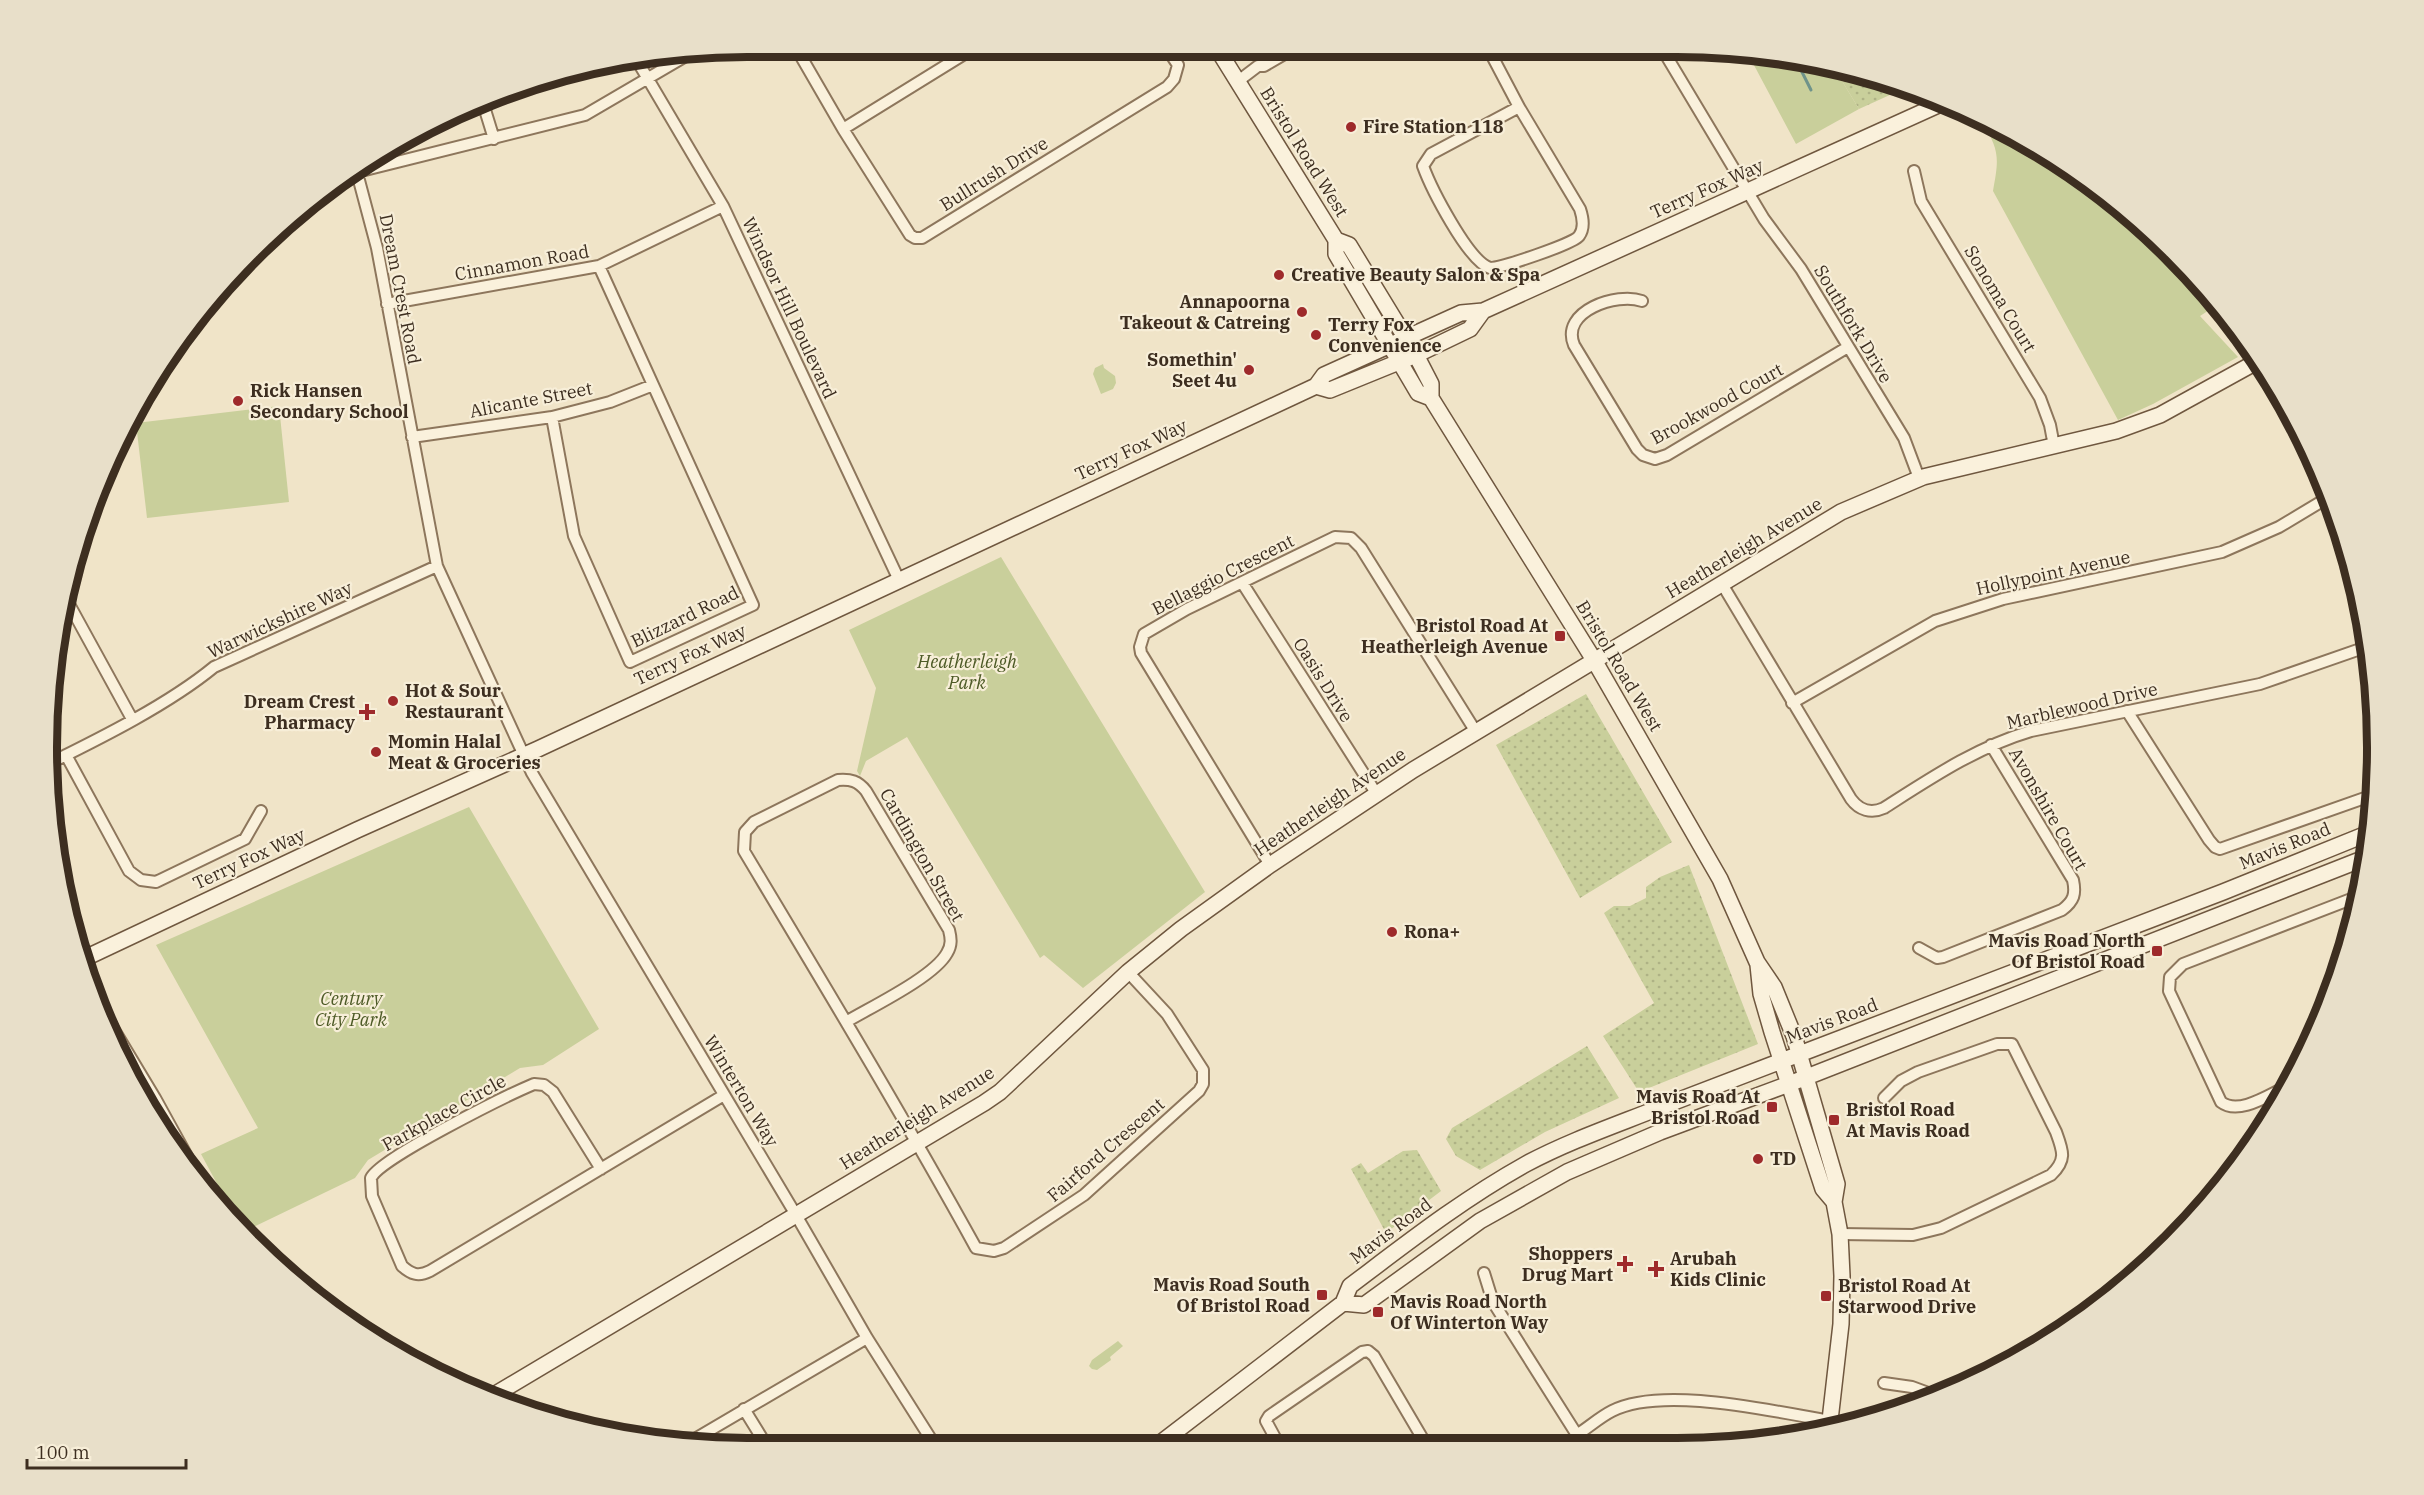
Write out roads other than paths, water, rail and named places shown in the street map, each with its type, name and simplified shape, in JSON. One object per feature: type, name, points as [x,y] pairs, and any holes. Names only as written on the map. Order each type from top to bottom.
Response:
[{"type":"street","name":"Bullrush Drive","points":[[802,57],[843,129],[910,235],[915,238],[922,238],[1167,87],[1174,79],[1178,65],[1173,57]]},
{"type":"street","points":[[843,129],[958,57]]},
{"type":"street","name":"Bristol Road West","points":[[1223,57],[1336,240],[1336,254],[1399,362],[1418,393],[1431,398]]},
{"type":"street","points":[[1237,82],[1258,66],[1264,66],[1279,57]]},
{"type":"street","points":[[1493,57],[1583,218],[1582,227],[1574,241],[1507,265],[1490,268],[1472,256],[1429,183],[1423,166],[1431,154],[1519,107]]},
{"type":"street","name":"Southfork Drive","points":[[1667,57],[1764,219],[1801,269],[1904,438],[1919,478]]},
{"type":"street","points":[[374,167],[585,116],[676,61]]},
{"type":"street","name":"Windsor Hill Boulevard","points":[[640,66],[723,206],[899,580]]},
{"type":"street","name":"Terry Fox Way","points":[[90,956],[1316,386],[1324,375],[1461,313],[1484,311],[1933,107]]},
{"type":"street","points":[[485,109],[494,139]]},
{"type":"street","name":"Sonoma Court","points":[[1914,171],[1921,201],[2040,398],[2050,425],[2054,446]]},
{"type":"street","name":"Dream Crest Road","points":[[359,177],[377,248],[437,566],[522,755]]},
{"type":"street","name":"Cinnamon Road","points":[[387,304],[599,266],[723,206]]},
{"type":"street","name":"Bristol Road West","points":[[1336,240],[1349,245],[1416,355],[1431,384],[1431,398],[1594,660],[1720,879],[1758,963],[1774,987],[1799,1054],[1836,1185],[1834,1202],[1840,1234],[1842,1276],[1841,1324],[1831,1420]]},
{"type":"street","name":"Blizzard Road","points":[[552,417],[574,536],[630,662],[753,605],[599,266]]},
{"type":"street","name":"Brookwood Court","points":[[1642,301],[1619,299],[1581,313],[1575,321],[1571,335],[1574,345],[1637,449],[1643,455],[1655,459],[1667,455],[1848,347]]},
{"type":"street","name":"Terry Fox Way","points":[[1316,386],[1330,390],[1416,355],[1470,329],[1484,311]]},
{"type":"street","name":"Heatherleigh Avenue","points":[[500,1391],[1000,1092],[1128,972],[1181,929],[1270,865],[1376,793],[1841,512],[1919,478],[2116,431],[2160,415],[2251,365]]},
{"type":"street","name":"Alicante Street","points":[[412,437],[552,417],[610,402],[652,385]]},
{"type":"street","name":"Hollypoint Avenue","points":[[1792,703],[1935,621],[2003,599],[2222,552],[2279,527],[2321,502]]},
{"type":"street","name":"Bellaggio Crescent","points":[[1270,865],[1141,653],[1140,647],[1144,634],[1187,609],[1243,584],[1335,537],[1351,538],[1361,548],[1476,732]]},
{"type":"street","name":"Warwickshire Way","points":[[57,759],[132,719],[214,667],[437,566]]},
{"type":"street","name":"Oasis Drive","points":[[1243,584],[1376,793]]},
{"type":"street","name":"Marblewood Drive","points":[[1722,584],[1851,799],[1858,807],[1870,811],[1884,808],[1971,754],[2031,731],[2260,684],[2360,649]]},
{"type":"street","points":[[71,608],[132,719]]},
{"type":"street","points":[[2127,711],[2210,840],[2215,847],[2220,849],[2365,798]]},
{"type":"street","name":"Avonshire Court","points":[[1919,948],[1937,958],[1943,957],[2062,910],[2072,900],[2075,891],[2073,880],[1991,745]]},
{"type":"street","points":[[66,755],[129,871],[141,880],[156,882],[245,839],[261,811]]},
{"type":"street","name":"Winterton Way","points":[[522,755],[867,1338],[929,1438]]},
{"type":"street","name":"Cardington Street","points":[[846,1022],[923,977],[947,954],[951,941],[950,930],[866,791],[861,784],[848,779],[838,780],[754,822],[745,832],[744,850],[846,1022],[918,1142]]},
{"type":"street","name":"Mavis Road","points":[[1167,1438],[1343,1303],[1350,1286],[1467,1199],[1529,1163],[1591,1134],[2223,892],[2361,836]]},
{"type":"street","points":[[1343,1303],[1364,1305],[1480,1221],[1567,1172],[1660,1132],[1789,1084],[2357,861]]},
{"type":"street","points":[[2275,1091],[2236,1107],[2227,1106],[2221,1102],[2169,991],[2170,977],[2182,964],[2350,900]]},
{"type":"street","name":"Bristol Road West","points":[[1758,963],[1761,994],[1781,1061],[1823,1189],[1834,1202]]},
{"type":"street","name":"Fairford Crescent","points":[[918,1142],[976,1248],[994,1251],[1004,1248],[1084,1195],[1199,1091],[1203,1084],[1203,1070],[1167,1014],[1128,972]]},
{"type":"street","points":[[1840,1234],[1913,1235],[1941,1228],[2051,1174],[2060,1166],[2062,1160],[2056,1132],[2012,1044],[1997,1044],[1918,1072],[1901,1081],[1884,1098]]},
{"type":"street","name":"Parkplace Circle","points":[[600,1169],[554,1092],[549,1086],[541,1083],[526,1086],[440,1131],[379,1168],[371,1178],[371,1192],[402,1266],[409,1272],[422,1275],[600,1169],[724,1095]]},
{"type":"street","points":[[1484,1273],[1493,1302],[1580,1438]]},
{"type":"street","points":[[699,1437],[867,1338]]},
{"type":"street","points":[[1276,1438],[1266,1421],[1269,1416],[1368,1350],[1374,1356],[1422,1438]]},
{"type":"street","points":[[1884,1383],[1912,1387],[1924,1391]]},
{"type":"street","points":[[1578,1434],[1612,1411],[1632,1405],[1657,1402],[1713,1402],[1819,1423]]},
{"type":"street","points":[[744,1409],[762,1438]]},
{"type":"waterway","points":[[1800,68],[1811,90]]},
{"type":"place","name":"Fire Station 118","points":[[1351,127]]},
{"type":"place","name":"Creative Beauty Salon & Spa","points":[[1279,275]]},
{"type":"place","name":"Annapoorna Takeout & Catreing","points":[[1302,312]]},
{"type":"place","name":"Terry Fox Convenience","points":[[1316,335]]},
{"type":"place","name":"Somethin' Seet 4u","points":[[1249,370]]},
{"type":"place","name":"Rick Hansen Secondary School","points":[[238,401]]},
{"type":"place","name":"Bristol Road At Heatherleigh Avenue","points":[[1560,636]]},
{"type":"place","name":"Hot & Sour Restaurant","points":[[393,701]]},
{"type":"place","name":"Dream Crest Pharmacy","points":[[367,712]]},
{"type":"place","name":"Momin Halal Meat & Groceries","points":[[376,752]]},
{"type":"place","name":"Rona+","points":[[1392,932]]},
{"type":"place","name":"Mavis Road North Of Bristol Road","points":[[2157,951]]},
{"type":"place","name":"Mavis Road At Bristol Road","points":[[1772,1107]]},
{"type":"place","name":"Bristol Road At Mavis Road","points":[[1834,1120]]},
{"type":"place","name":"TD","points":[[1758,1159]]},
{"type":"place","name":"Shoppers Drug Mart","points":[[1625,1264]]},
{"type":"place","name":"Arubah Kids Clinic","points":[[1656,1269]]},
{"type":"place","name":"Mavis Road South Of Bristol Road","points":[[1322,1295]]},
{"type":"place","name":"Bristol Road At Starwood Drive","points":[[1826,1296]]},
{"type":"place","name":"Mavis Road North Of Winterton Way","points":[[1378,1312]]},
{"type":"park label","name":"Heatherleigh Park","points":[[967,672]]},
{"type":"park label","name":"Century City Park","points":[[351,1009]]}]
